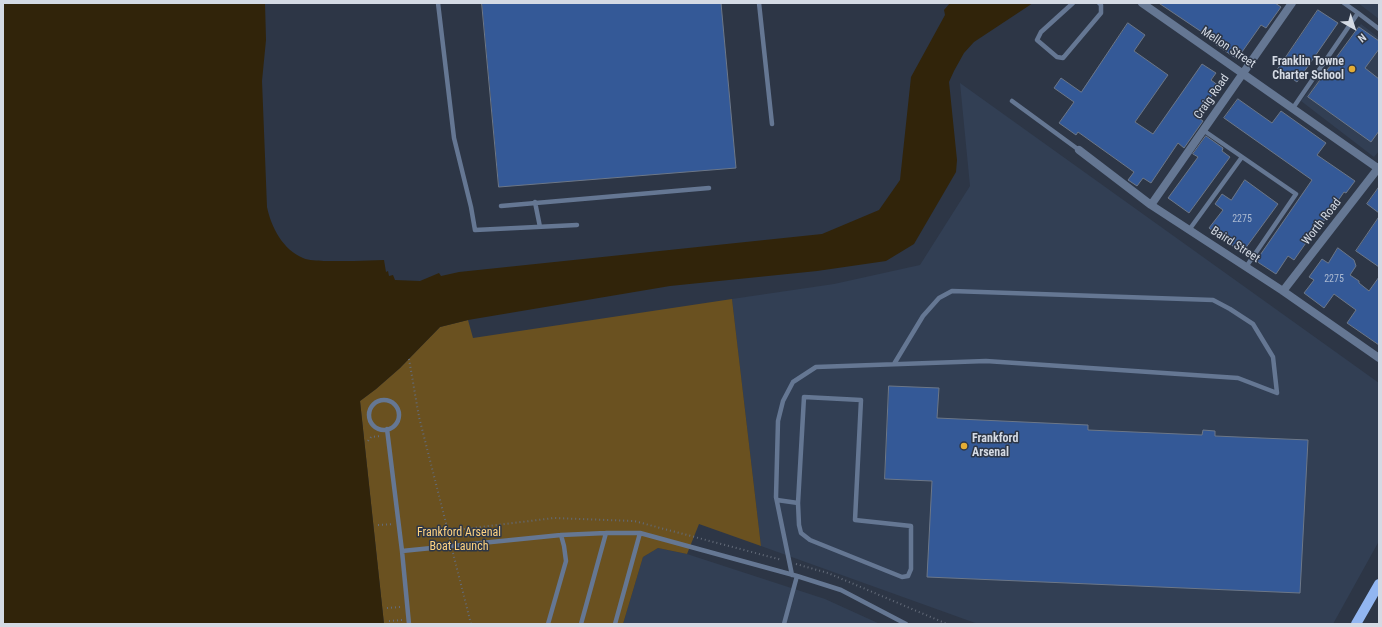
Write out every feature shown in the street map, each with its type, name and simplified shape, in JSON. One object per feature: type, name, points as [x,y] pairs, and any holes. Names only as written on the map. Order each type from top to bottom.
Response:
[{"type":"main road","points":[[1356,624],[1379,584]]},
{"type":"street","name":"Mellon Street","points":[[1142,3],[1379,168]]},
{"type":"street","name":"Craig Road","points":[[1151,205],[1292,3]]},
{"type":"street","name":"Baird Street","points":[[1079,150],[1151,205],[1283,291],[1379,358]]},
{"type":"street","name":"Worth Road","points":[[1283,291],[1379,168]]},
{"type":"lane","points":[[438,3],[454,138],[472,207],[475,230],[577,226]]},
{"type":"lane","points":[[759,3],[772,124]]},
{"type":"lane","points":[[1073,3],[1041,32],[1037,40],[1056,57],[1063,58],[1101,12],[1101,5],[1099,3]]},
{"type":"lane","points":[[1344,3],[1379,29]]},
{"type":"lane","points":[[1293,108],[1358,13]]},
{"type":"lane","points":[[1012,101],[1079,150]]},
{"type":"lane","points":[[1203,130],[1296,194],[1246,267]]},
{"type":"lane","points":[[1189,230],[1242,157]]},
{"type":"lane","points":[[501,206],[709,188]]},
{"type":"lane","points":[[535,202],[540,227]]},
{"type":"lane","points":[[784,624],[795,575],[777,500],[778,421],[782,401],[793,382],[816,367],[986,361],[1238,378],[1277,393],[1273,357],[1253,324],[1230,308],[1213,300],[952,291],[939,298],[923,316],[894,364]]},
{"type":"lane","points":[[804,397],[861,400],[855,520],[911,526],[911,569],[908,576],[902,577],[810,540],[801,533],[799,526],[798,503],[804,397]]},
{"type":"lane","points":[[380,401],[390,402],[398,412],[397,421],[391,428],[387,429],[382,430],[374,426],[369,418],[373,405],[380,401]]},
{"type":"lane","points":[[387,429],[409,622]]},
{"type":"lane","points":[[777,500],[798,503]]},
{"type":"lane","points":[[581,624],[606,533]]},
{"type":"lane","points":[[402,551],[561,535],[640,533],[795,575],[841,590],[906,624]]},
{"type":"lane","points":[[615,624],[640,533]]},
{"type":"lane","points":[[548,624],[566,561],[561,535]]},
{"type":"path","points":[[409,359],[418,409],[450,539]]},
{"type":"path","points":[[368,441],[371,438],[388,435]]},
{"type":"path","points":[[378,525],[398,523]]},
{"type":"path","points":[[453,553],[470,624]]},
{"type":"path","points":[[809,568],[828,573],[947,624]]},
{"type":"path","points":[[387,608],[407,607]]},
{"type":"path","points":[[389,621],[409,622]]},
{"type":"shaded area","points":[[3,3],[265,3],[266,40],[262,81],[267,207],[275,230],[284,244],[305,259],[324,261],[384,260],[386,272],[388,271],[389,276],[393,275],[395,280],[420,281],[439,273],[441,276],[459,272],[822,234],[879,210],[900,180],[911,77],[945,15],[944,10],[950,3],[1033,3],[974,42],[964,53],[949,82],[957,160],[956,172],[914,244],[886,261],[817,271],[670,286],[468,320],[440,327],[400,368],[360,401],[384,624],[3,624]]},
{"type":"shaded area","points":[[1358,3],[1379,3],[1379,19]]},
{"type":"shaded area","name":"Franklin Towne Charter School","points":[[1361,24],[1379,38],[1379,151],[1374,157],[1301,101]]},
{"type":"shaded area","points":[[960,83],[1379,383],[1379,541],[1333,624],[978,624],[761,546],[732,299],[834,284],[920,265],[970,186]]},
{"type":"shaded area","points":[[658,548],[687,554],[825,599],[880,624],[623,624],[643,557]]},
{"type":"green space","name":"Frankford Arsenal Boat Launch","points":[[732,299],[761,546],[699,524],[687,554],[658,548],[643,557],[623,624],[384,624],[360,401],[400,368],[440,327],[468,320],[473,338]]},
{"type":"building","points":[[482,3],[721,3],[736,168],[499,187]]},
{"type":"building","points":[[1159,3],[1275,3],[1281,7],[1266,28],[1261,25],[1237,59],[1215,44],[1216,42]]},
{"type":"building","points":[[1318,10],[1338,23],[1297,82],[1278,69]]},
{"type":"building","points":[[1128,23],[1145,35],[1134,51],[1168,75],[1135,122],[1153,134],[1202,64],[1216,73],[1211,80],[1219,86],[1197,117],[1203,121],[1184,148],[1178,143],[1151,183],[1143,178],[1137,186],[1128,180],[1134,172],[1078,132],[1076,135],[1059,123],[1074,102],[1054,88],[1061,78],[1081,92]]},
{"type":"building","name":"Franklin Towne Charter School","points":[[1359,27],[1379,41],[1379,49],[1365,68],[1379,79],[1379,131],[1371,142],[1308,97]]},
{"type":"building","points":[[1238,99],[1272,123],[1281,111],[1326,143],[1317,155],[1355,181],[1346,193],[1344,192],[1324,221],[1322,220],[1294,260],[1288,256],[1276,274],[1256,261],[1312,180],[1224,118]]},
{"type":"building","points":[[1206,136],[1223,148],[1222,151],[1230,157],[1189,213],[1168,198],[1198,157],[1193,154]]},
{"type":"building","points":[[1245,180],[1278,204],[1242,253],[1209,228],[1223,210],[1215,204],[1222,194],[1231,200]]},
{"type":"building","points":[[1379,187],[1379,213],[1367,204]]},
{"type":"building","points":[[1379,217],[1379,267],[1356,251]]},
{"type":"building","points":[[1338,248],[1354,260],[1356,266],[1350,275],[1359,281],[1359,283],[1369,291],[1379,277],[1379,345],[1347,323],[1356,310],[1334,294],[1324,308],[1304,293],[1314,280],[1309,277],[1322,259],[1328,263]]},
{"type":"building","points":[[889,386],[939,388],[937,418],[1088,425],[1088,430],[1202,435],[1203,430],[1215,431],[1215,436],[1308,440],[1300,593],[927,577],[932,481],[885,479]]},
{"type":"place","name":"Franklin Towne Charter School","points":[[1352,69]]},
{"type":"place","name":"Frankford Arsenal","points":[[964,446]]}]
